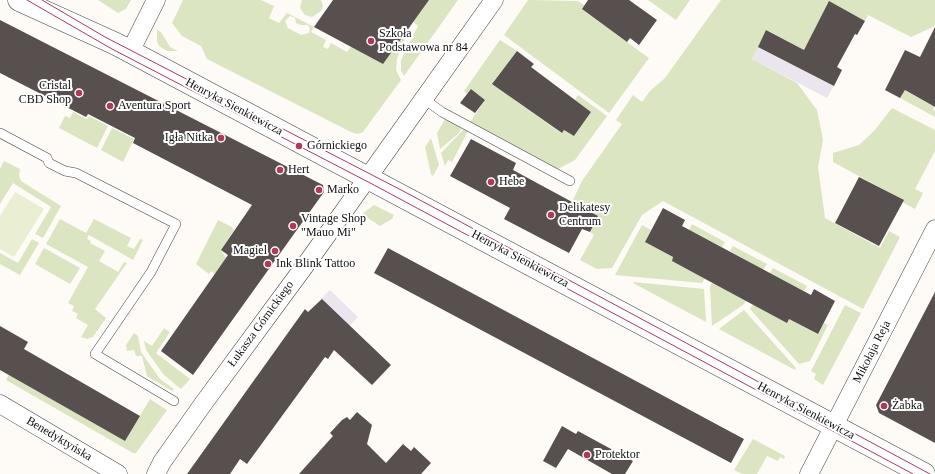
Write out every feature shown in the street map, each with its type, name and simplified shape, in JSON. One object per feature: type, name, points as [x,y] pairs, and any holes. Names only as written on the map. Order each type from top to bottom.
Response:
[{"type":"street","name":"Henryka Sienkiewicza","points":[[19,0],[123,48],[924,474]]},
{"type":"street","name":"Henryka Sienkiewicza","points":[[57,0],[123,48]]},
{"type":"street","points":[[123,48],[156,0]]},
{"type":"street","name":"Łukasza Górnickiego","points":[[156,474],[162,462],[203,404],[368,178],[494,0]]},
{"type":"street","name":"Mikołaja Reja","points":[[809,474],[935,229]]},
{"type":"street","name":"Benedyktyńska","points":[[0,404],[118,474]]},
{"type":"lane","points":[[424,99],[442,112],[570,181]]},
{"type":"lane","points":[[0,133],[47,158],[49,162],[66,172],[73,172],[176,224],[151,272],[95,354],[174,401]]},
{"type":"shaded area","points":[[766,30],[842,70],[827,98],[752,59]]},
{"type":"shaded area","points":[[330,290],[358,317],[337,339],[308,312]]},
{"type":"green space","points":[[98,0],[131,0],[126,9],[118,13]]},
{"type":"green space","points":[[183,0],[261,0],[274,6],[269,18],[279,23],[287,13],[314,27],[311,32],[326,40],[323,47],[328,49],[331,43],[347,52],[373,16],[361,52],[383,64],[411,24],[397,59],[396,70],[401,80],[363,132],[358,134],[351,132],[207,59],[201,46],[182,36],[172,23]],"holes":[[[290,16],[295,18],[296,23],[308,25],[310,28],[309,33],[301,35],[288,28],[285,21]]]},
{"type":"green space","points":[[302,0],[321,0],[323,6],[321,11],[312,17],[305,15],[300,8]]},
{"type":"green space","points":[[429,0],[458,0],[404,76],[401,71],[401,60],[418,26],[413,22]]},
{"type":"green space","points":[[528,0],[578,1],[585,6],[583,10],[649,58],[609,113],[504,35]]},
{"type":"green space","points":[[648,0],[690,0],[676,20]]},
{"type":"green space","points":[[721,0],[935,0],[935,26],[911,37],[868,15],[865,21],[829,2],[804,50],[767,30],[752,59],[797,83],[817,110],[823,140],[818,167],[825,218],[880,248],[889,231],[900,237],[863,309],[663,201],[642,215],[612,268],[597,269],[580,260],[594,235],[590,232],[598,216],[572,202],[582,181],[622,124],[616,120],[633,95],[642,102],[650,91],[665,78]]},
{"type":"green space","points":[[157,30],[161,32],[170,47],[178,51],[167,51],[159,46],[157,41]]},
{"type":"green space","points":[[500,40],[517,51],[494,81],[510,93],[516,101],[561,133],[564,130],[574,136],[591,112],[575,100],[578,95],[607,116],[575,160],[558,169],[470,122],[485,100],[471,89],[467,94],[464,91]]},
{"type":"green space","points":[[905,90],[934,107],[933,110],[935,111],[935,117],[900,98]]},
{"type":"green space","points":[[892,108],[935,130],[935,151],[915,189],[923,193],[915,209],[902,202],[903,200],[833,162],[833,153],[859,145],[874,131]]},
{"type":"green space","points":[[73,112],[87,119],[89,116],[108,126],[97,148],[59,128],[65,116],[70,118]]},
{"type":"green space","points":[[445,119],[462,128],[458,134],[440,149],[437,133]]},
{"type":"green space","points":[[112,128],[134,139],[123,162],[101,150]]},
{"type":"green space","points":[[464,129],[468,131],[452,162],[448,160],[445,166],[441,153]]},
{"type":"green space","points":[[431,138],[439,165],[433,176],[431,174],[425,147]]},
{"type":"green space","points":[[4,161],[20,169],[19,176],[21,181],[61,206],[43,238],[35,234],[51,207],[13,183],[0,204],[0,169]]},
{"type":"green space","points":[[15,192],[44,209],[14,257],[0,249],[0,216]]},
{"type":"green space","points":[[374,205],[394,215],[392,219],[380,226],[362,214]]},
{"type":"green space","points":[[60,219],[86,233],[94,219],[131,238],[127,246],[134,249],[140,239],[143,240],[133,260],[89,235],[87,239],[91,241],[90,243],[105,251],[99,261],[118,272],[124,262],[127,263],[95,309],[106,318],[93,337],[87,339],[81,337],[88,325],[76,318],[78,314],[72,311],[74,306],[68,303],[88,267],[46,244]]},
{"type":"green space","points":[[218,220],[232,227],[234,230],[221,250],[226,258],[215,274],[211,271],[209,274],[196,264]]},
{"type":"green space","points":[[692,224],[725,242],[722,247],[689,230]]},
{"type":"green space","points":[[642,225],[651,230],[645,242],[673,257],[672,261],[705,278],[702,283],[615,275]]},
{"type":"green space","points":[[32,239],[39,243],[20,275],[0,264],[0,253],[18,263]]},
{"type":"green space","points":[[733,246],[767,264],[763,270],[730,251]]},
{"type":"green space","points":[[44,248],[80,268],[70,284],[35,264]]},
{"type":"green space","points":[[773,268],[807,286],[804,291],[770,273]]},
{"type":"green space","points":[[712,282],[746,301],[743,305],[712,326],[710,287]]},
{"type":"green space","points":[[633,283],[704,289],[706,322]]},
{"type":"green space","points":[[753,304],[789,319],[817,334],[824,323],[828,325],[810,361],[799,364],[750,309]]},
{"type":"green space","points":[[845,305],[861,313],[823,385],[814,379],[816,374],[811,371]]},
{"type":"green space","points":[[744,310],[796,368],[795,370],[719,329]]},
{"type":"green space","points":[[164,328],[170,332],[156,353],[190,379],[181,389],[164,375],[146,350],[144,341],[152,346]]},
{"type":"green space","points":[[134,333],[138,336],[141,352],[160,379],[174,389],[172,391],[147,376],[142,356],[136,356],[134,350],[127,351],[126,345]]},
{"type":"green space","points":[[9,375],[125,441],[150,399],[167,410],[136,453],[133,453],[6,380]]},
{"type":"green space","points":[[753,439],[785,456],[784,459],[780,457],[778,461],[767,456],[757,474],[743,474],[734,470]]},
{"type":"building","points":[[333,0],[429,0],[383,64],[314,27]]},
{"type":"building","points":[[588,0],[629,0],[657,20],[639,45],[630,38],[627,42],[582,9]]},
{"type":"building","points":[[829,1],[865,21],[857,35],[855,34],[837,67],[842,70],[834,86],[758,47],[766,30],[804,50]]},
{"type":"building","points":[[0,20],[323,185],[324,192],[193,375],[161,351],[228,255],[221,250],[252,205],[133,143],[135,138],[88,114],[86,117],[0,73]]},
{"type":"building","points":[[935,27],[935,107],[905,90],[900,98],[885,90],[905,50],[920,57]]},
{"type":"building","points":[[517,51],[534,64],[531,67],[591,112],[574,136],[564,130],[562,133],[492,84]]},
{"type":"building","points":[[471,89],[485,100],[475,113],[460,103]]},
{"type":"building","points":[[471,139],[516,163],[513,170],[598,216],[590,232],[582,229],[569,253],[504,219],[510,208],[450,176]]},
{"type":"building","points":[[859,177],[904,200],[879,246],[835,223]]},
{"type":"building","points":[[663,208],[685,220],[682,226],[811,295],[814,289],[835,301],[818,334],[789,319],[787,323],[672,261],[673,257],[645,242]]},
{"type":"building","points":[[388,248],[744,439],[731,463],[374,273]]},
{"type":"building","points":[[935,292],[935,443],[879,413],[876,405]]},
{"type":"building","points":[[322,299],[391,365],[372,385],[334,350],[328,359],[325,357],[247,464],[240,459],[230,474],[187,474],[305,309],[308,312]]},
{"type":"building","points":[[0,326],[28,342],[24,349],[140,416],[125,441],[0,370]]},
{"type":"building","points":[[357,412],[372,425],[367,444],[386,463],[403,444],[411,451],[414,447],[431,463],[421,474],[299,474],[333,436],[330,433],[342,420],[347,417],[350,420]]},
{"type":"building","points":[[562,426],[576,434],[578,431],[633,461],[625,474],[612,474],[568,449],[556,468],[543,461]]},
{"type":"tram line","points":[[27,0],[112,49],[374,185],[913,474]]},
{"type":"tram line","points":[[42,0],[105,37],[405,192],[930,474]]},
{"type":"place","name":"Szkoła Podstawowa nr 84","points":[[371,41]]},
{"type":"place","name":"Cristal CBD Shop","points":[[79,93]]},
{"type":"place","name":"Aventura Sport","points":[[110,106]]},
{"type":"place","name":"Igła Nitka","points":[[221,138]]},
{"type":"place","name":"Górnickiego","points":[[299,146]]},
{"type":"place","name":"Hert","points":[[280,170]]},
{"type":"place","name":"Hebe","points":[[491,182]]},
{"type":"place","name":"Marko","points":[[319,190]]},
{"type":"place","name":"Delikatesy Centrum","points":[[551,215]]},
{"type":"place","name":"Vintage Shop \"Mauo Mi\"","points":[[293,226]]},
{"type":"place","name":"Magiel","points":[[275,251]]},
{"type":"place","name":"Ink Blink Tattoo","points":[[268,264]]},
{"type":"place","name":"Żabka","points":[[884,406]]},
{"type":"place","name":"Protektor","points":[[587,455]]}]
